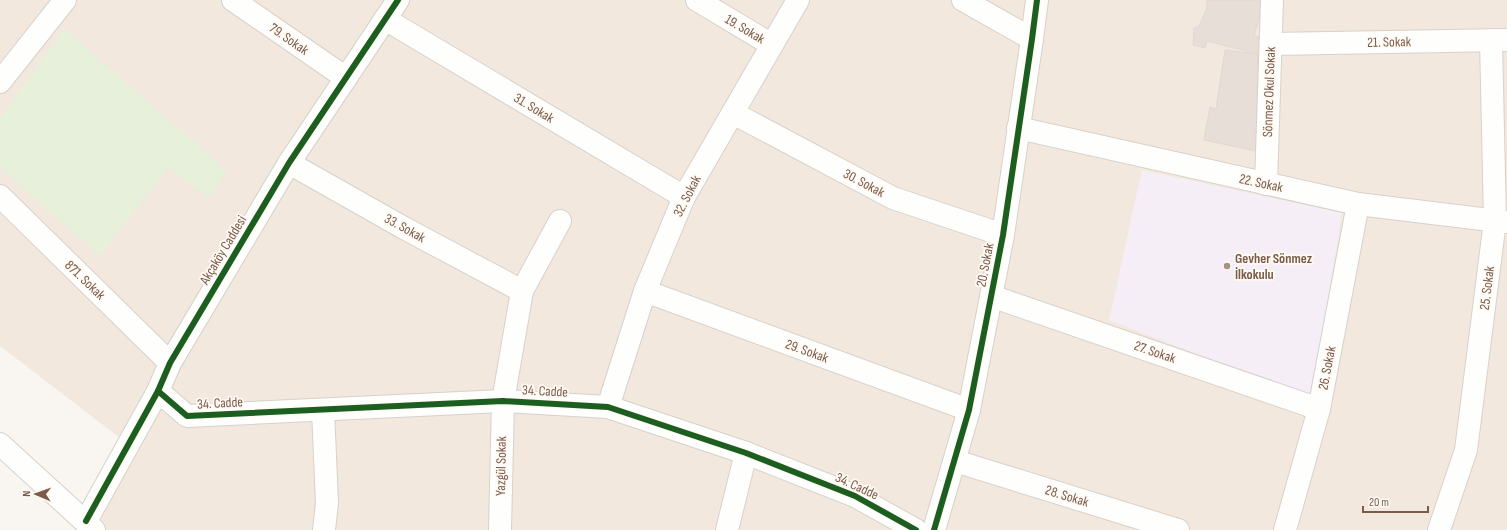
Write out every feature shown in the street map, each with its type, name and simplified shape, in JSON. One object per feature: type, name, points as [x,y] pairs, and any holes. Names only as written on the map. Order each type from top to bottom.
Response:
[{"type":"street","name":"79. Sokak","points":[[233,0],[346,78]]},
{"type":"street","name":"Akçaköy Caddesi","points":[[90,526],[158,391],[170,363],[289,163],[398,0]]},
{"type":"street","name":"19. Sokak","points":[[697,0],[772,45]]},
{"type":"street","name":"32. Sokak","points":[[608,407],[645,292],[684,197],[798,0]]},
{"type":"street","points":[[963,0],[1032,39]]},
{"type":"street","name":"20. Sokak","points":[[934,530],[969,410],[1003,235],[1037,0]]},
{"type":"street","name":"Sönmez Okul Sokak","points":[[1266,184],[1272,0]]},
{"type":"street","points":[[0,82],[55,4]]},
{"type":"street","name":"31. Sokak","points":[[385,19],[684,197]]},
{"type":"street","name":"21. Sokak","points":[[1271,44],[1499,40]]},
{"type":"street","name":"25. Sokak","points":[[1439,530],[1466,450],[1501,222],[1499,40]]},
{"type":"street","name":"30. Sokak","points":[[733,113],[893,198],[1003,235]]},
{"type":"street","name":"22. Sokak","points":[[1018,128],[1358,204],[1501,222]]},
{"type":"street","name":"33. Sokak","points":[[289,163],[404,228],[522,291]]},
{"type":"street","name":"871. Sokak","points":[[0,196],[170,363]]},
{"type":"street","name":"26. Sokak","points":[[1285,530],[1319,409],[1358,204]]},
{"type":"street","points":[[503,401],[522,291],[560,221]]},
{"type":"street","name":"29. Sokak","points":[[645,292],[969,410]]},
{"type":"street","name":"27. Sokak","points":[[991,296],[1319,409]]},
{"type":"street","name":"34. Cadde","points":[[158,391],[187,416],[503,401],[608,407],[746,453],[855,496],[916,530]]},
{"type":"street","name":"Yazgül Sokak","points":[[500,530],[503,401]]},
{"type":"street","points":[[323,410],[327,503],[324,530]]},
{"type":"street","points":[[0,444],[90,526]]},
{"type":"street","points":[[727,530],[746,453]]},
{"type":"street","name":"28. Sokak","points":[[955,461],[1178,530]]},
{"type":"shaded area","points":[[0,0],[1507,0],[1507,530],[99,530],[120,438],[0,346]]},
{"type":"shaded area","name":"Gevher Sönmez İlkokulu","points":[[1142,170],[1342,213],[1311,398],[1109,320]]},
{"type":"green space","points":[[64,29],[226,170],[211,199],[168,168],[100,256],[0,168],[0,118]]},
{"type":"building","points":[[1207,0],[1264,0],[1254,36],[1261,37],[1258,54],[1207,41],[1205,48],[1193,45],[1194,28],[1199,26],[1207,8]]},
{"type":"building","points":[[1225,50],[1258,54],[1256,151],[1204,140],[1210,107],[1216,109]]},
{"type":"cycle path","points":[[86,521],[158,391],[170,363],[289,163],[398,0]]},
{"type":"cycle path","points":[[934,530],[969,410],[1003,235],[1037,0]]},
{"type":"cycle path","points":[[158,391],[187,416],[503,401],[608,407],[746,453],[855,496],[916,530]]},
{"type":"place","name":"Gevher Sönmez İlkokulu","points":[[1227,266]]}]
